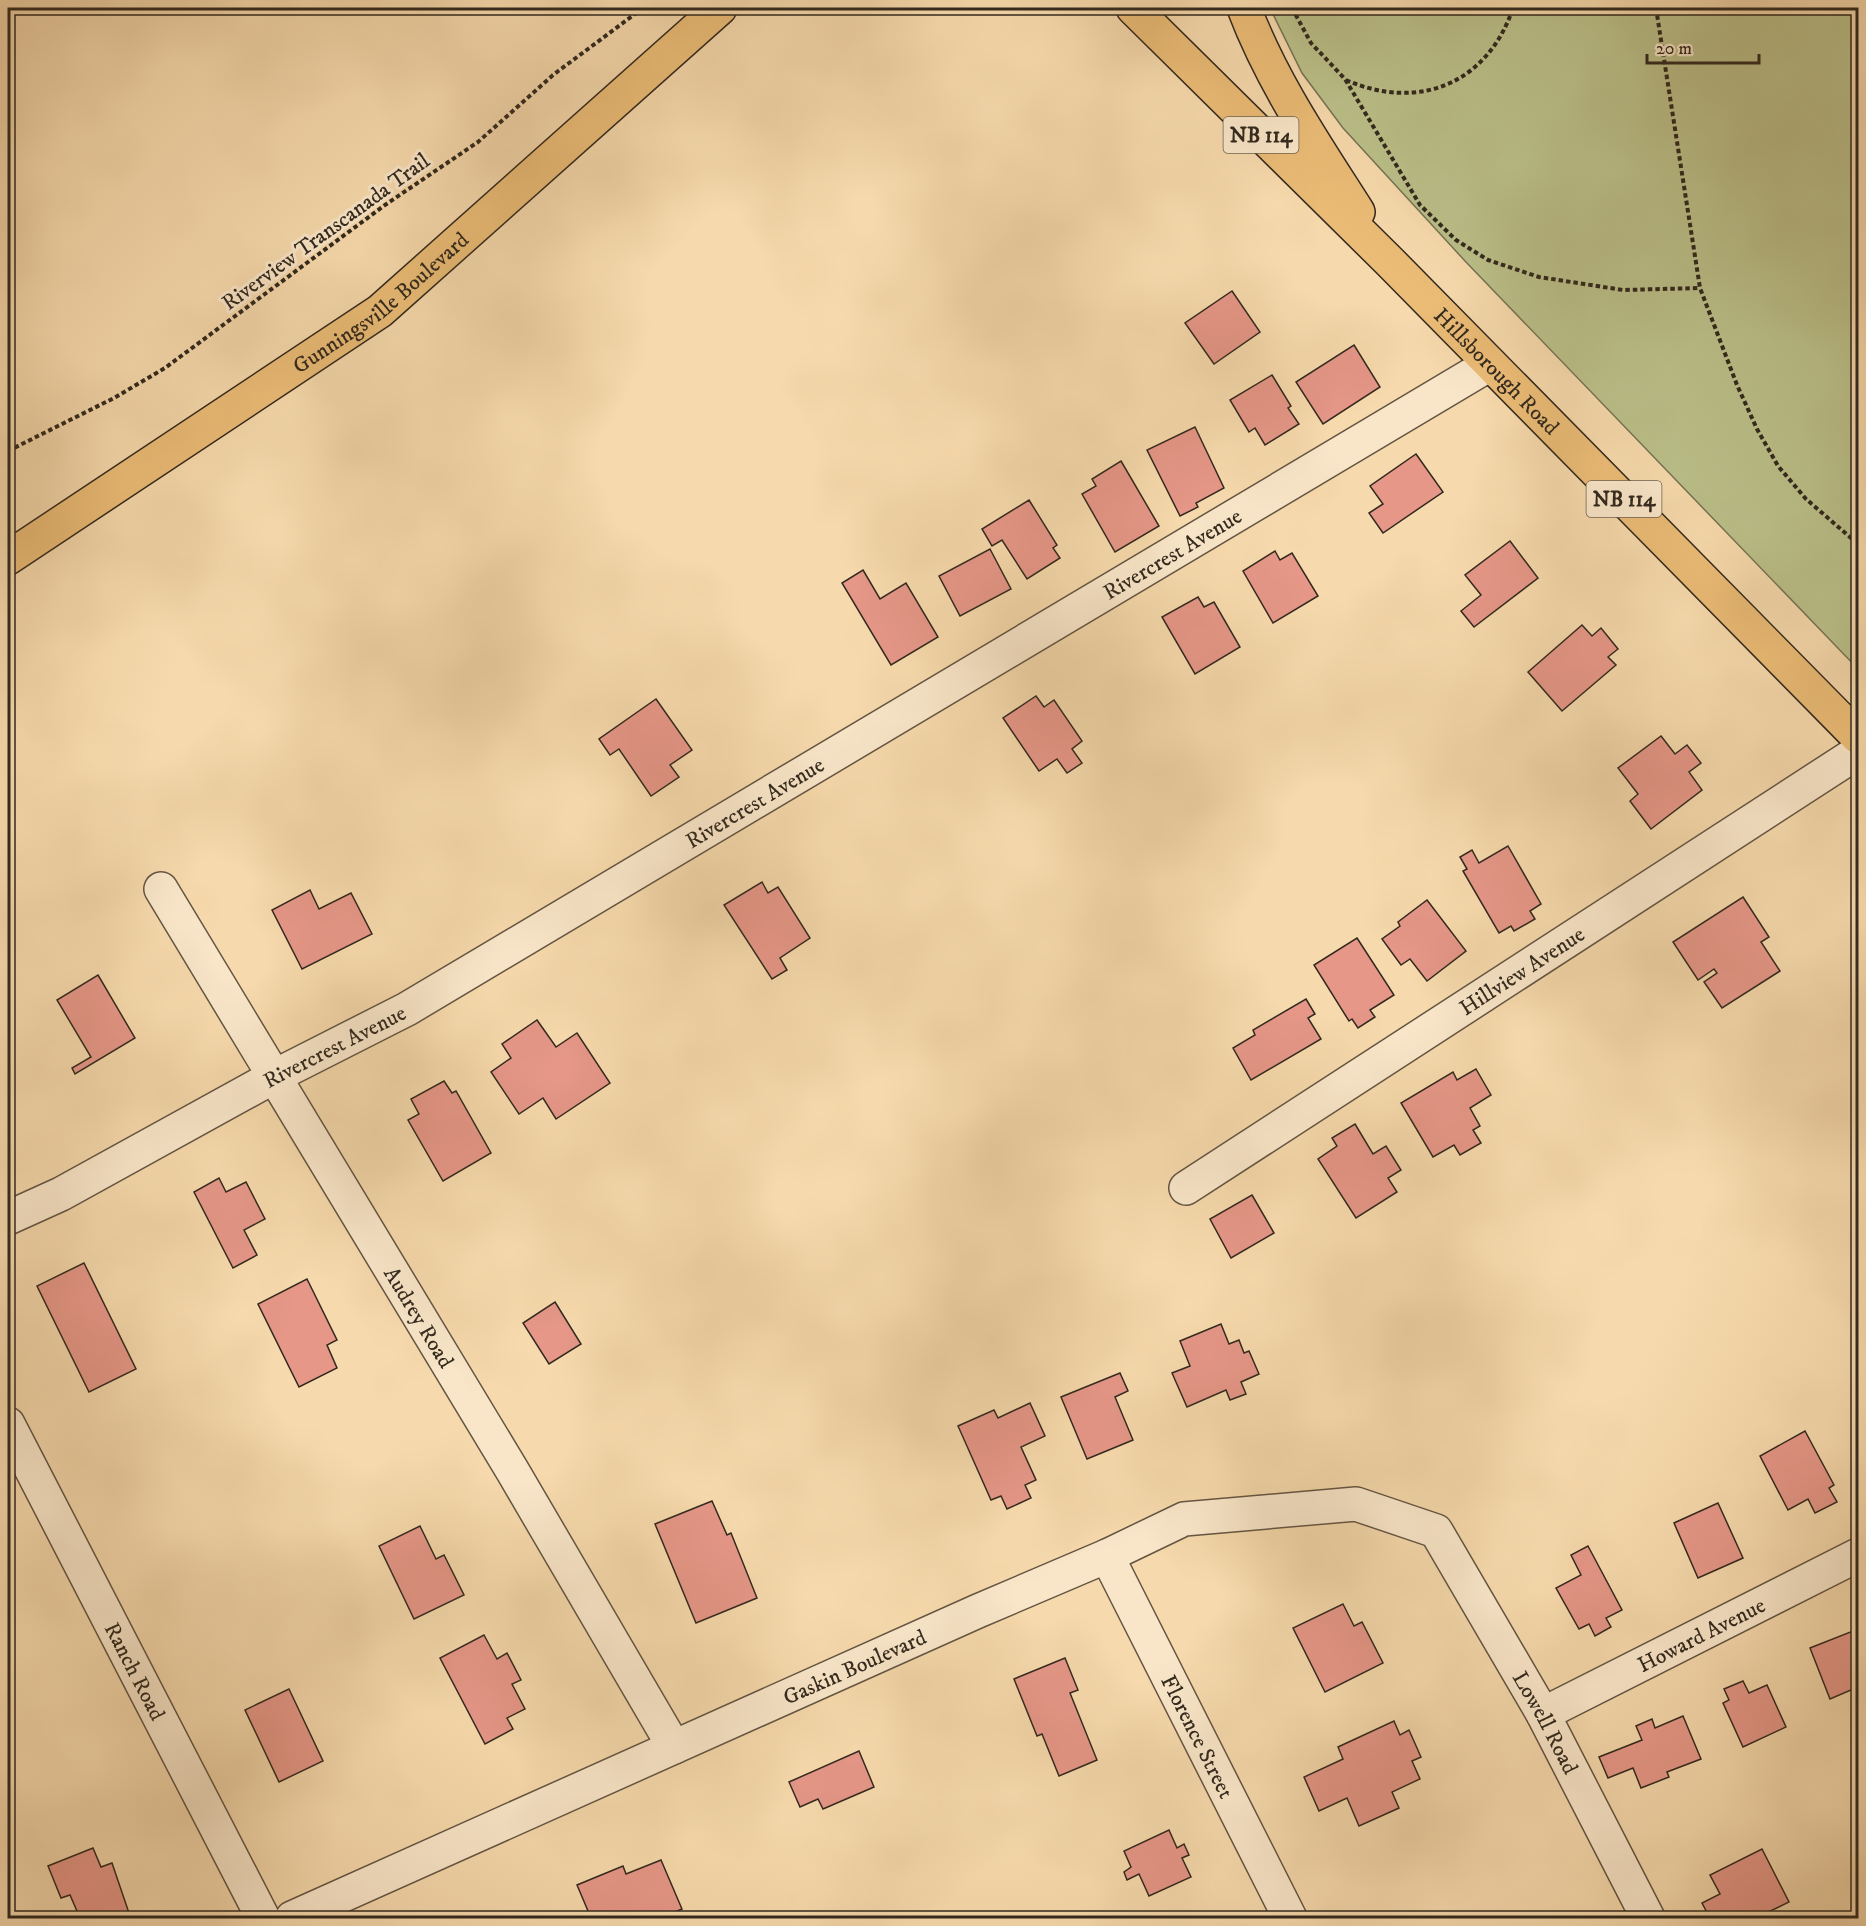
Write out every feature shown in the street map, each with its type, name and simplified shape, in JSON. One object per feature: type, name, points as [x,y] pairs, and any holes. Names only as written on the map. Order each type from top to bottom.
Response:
[{"type":"main road","name":"Gunningsville Boulevard","points":[[8,558],[380,311],[711,14],[743,8]]},
{"type":"main road","name":"Hillsborough Road","points":[[1133,8],[1390,262],[1858,737]]},
{"type":"main road","points":[[1244,8],[1281,91],[1390,262]]},
{"type":"street","name":"Rivercrest Avenue","points":[[8,1218],[61,1194],[275,1076],[407,1009],[1490,364]]},
{"type":"street","name":"Hillview Avenue","points":[[1186,1188],[1858,752]]},
{"type":"street","name":"Audrey Road","points":[[160,889],[275,1076],[674,1747]]},
{"type":"street","name":"Ranch Road","points":[[8,1424],[263,1918]]},
{"type":"street","name":"Gaskin Boulevard","points":[[292,1918],[1107,1556],[1184,1519],[1356,1504],[1436,1531]]},
{"type":"street","name":"Lowell Road","points":[[1436,1531],[1543,1714],[1648,1918]]},
{"type":"street","name":"Howard Avenue","points":[[1543,1714],[1858,1555]]},
{"type":"street","name":"Florence Street","points":[[1107,1556],[1290,1918]]},
{"type":"path","name":"Riverview Transcanada Trail","points":[[8,451],[114,398],[165,368],[385,205],[478,142],[554,75],[643,8]]},
{"type":"path","points":[[1292,8],[1311,43],[1345,79],[1420,204],[1456,240],[1488,260],[1539,277],[1623,290],[1700,288]]},
{"type":"path","points":[[1345,79],[1375,90],[1393,93],[1425,91],[1452,83],[1478,66],[1487,56],[1505,30],[1513,8]]},
{"type":"path","points":[[1656,8],[1700,288],[1737,385],[1757,429],[1778,466],[1806,499],[1858,544]]},
{"type":"green space","points":[[1270,8],[1858,8],[1858,669],[1465,261],[1343,128],[1302,73]]},
{"type":"building","points":[[1232,291],[1260,332],[1214,364],[1185,323]]},
{"type":"building","points":[[1354,345],[1380,387],[1323,424],[1296,382]]},
{"type":"building","points":[[1272,375],[1291,406],[1288,408],[1299,424],[1265,445],[1255,428],[1249,432],[1230,400]]},
{"type":"building","points":[[1195,427],[1224,488],[1196,503],[1198,507],[1180,516],[1147,450]]},
{"type":"building","points":[[1416,454],[1443,492],[1383,533],[1369,513],[1383,504],[1370,486]]},
{"type":"building","points":[[1121,461],[1159,526],[1115,552],[1082,494],[1096,486],[1092,479]]},
{"type":"building","points":[[1029,500],[1057,545],[1053,548],[1060,558],[1027,579],[1002,540],[992,546],[982,529]]},
{"type":"building","points":[[1510,541],[1538,578],[1474,627],[1461,611],[1481,595],[1465,575]]},
{"type":"building","points":[[990,549],[1011,589],[960,616],[939,576]]},
{"type":"building","points":[[1275,551],[1280,560],[1292,553],[1318,596],[1273,623],[1243,571]]},
{"type":"building","points":[[863,570],[880,599],[906,583],[938,637],[891,665],[842,583]]},
{"type":"building","points":[[1198,597],[1204,607],[1214,602],[1240,647],[1195,674],[1162,617]]},
{"type":"building","points":[[1582,625],[1592,636],[1601,628],[1618,649],[1608,657],[1616,665],[1562,711],[1528,672]]},
{"type":"building","points":[[1036,696],[1044,707],[1054,700],[1082,741],[1072,749],[1082,763],[1067,773],[1057,759],[1039,771],[1003,718]]},
{"type":"building","points":[[656,699],[692,750],[670,765],[679,777],[651,796],[619,749],[610,755],[599,739]]},
{"type":"building","points":[[1661,736],[1675,754],[1687,745],[1701,763],[1689,772],[1702,790],[1651,829],[1630,801],[1638,794],[1618,768]]},
{"type":"building","points":[[1508,846],[1541,904],[1530,911],[1535,919],[1514,931],[1511,926],[1499,933],[1463,871],[1467,869],[1460,857],[1472,850],[1479,863]]},
{"type":"building","points":[[762,882],[768,893],[778,887],[810,938],[780,958],[787,970],[772,979],[724,905]]},
{"type":"building","points":[[310,890],[319,909],[351,893],[372,934],[302,969],[272,910]]},
{"type":"building","points":[[1743,897],[1769,937],[1761,942],[1780,971],[1722,1008],[1704,982],[1717,973],[1714,969],[1698,980],[1673,942]]},
{"type":"building","points":[[1427,900],[1466,951],[1427,981],[1410,959],[1401,965],[1382,939],[1400,926],[1398,922]]},
{"type":"building","points":[[1357,938],[1394,995],[1370,1010],[1375,1017],[1358,1028],[1352,1019],[1349,1021],[1314,965]]},
{"type":"building","points":[[98,975],[135,1038],[75,1074],[72,1068],[91,1057],[57,1000]]},
{"type":"building","points":[[1306,999],[1315,1014],[1308,1018],[1321,1039],[1251,1080],[1233,1048],[1255,1035],[1253,1030]]},
{"type":"building","points":[[537,1020],[556,1047],[577,1033],[610,1083],[556,1119],[543,1098],[519,1114],[491,1072],[511,1058],[502,1044]]},
{"type":"building","points":[[1476,1069],[1491,1095],[1470,1108],[1480,1126],[1473,1130],[1481,1143],[1460,1155],[1454,1145],[1433,1157],[1401,1103],[1453,1072],[1457,1080]]},
{"type":"building","points":[[444,1081],[452,1093],[456,1091],[491,1153],[443,1181],[408,1120],[419,1114],[411,1099]]},
{"type":"building","points":[[1355,1124],[1373,1154],[1386,1146],[1401,1170],[1388,1178],[1397,1192],[1356,1218],[1318,1159],[1337,1146],[1332,1138]]},
{"type":"building","points":[[219,1178],[226,1192],[246,1182],[265,1219],[244,1230],[257,1255],[233,1268],[194,1192]]},
{"type":"building","points":[[1252,1195],[1274,1233],[1231,1258],[1210,1219]]},
{"type":"building","points":[[84,1263],[136,1369],[89,1392],[37,1286]]},
{"type":"building","points":[[307,1279],[337,1340],[327,1345],[337,1368],[299,1387],[258,1304]]},
{"type":"building","points":[[555,1302],[581,1344],[549,1364],[523,1323]]},
{"type":"building","points":[[1221,1324],[1229,1344],[1239,1340],[1244,1353],[1249,1351],[1259,1374],[1241,1382],[1246,1394],[1230,1400],[1226,1390],[1187,1407],[1172,1373],[1190,1366],[1180,1341]]},
{"type":"building","points":[[1120,1373],[1128,1391],[1115,1397],[1133,1440],[1087,1459],[1061,1397]]},
{"type":"building","points":[[1030,1403],[1045,1436],[1021,1447],[1036,1480],[1025,1485],[1031,1498],[1007,1509],[1001,1496],[991,1500],[958,1426],[994,1410],[998,1418]]},
{"type":"building","points":[[1805,1431],[1834,1485],[1829,1488],[1837,1502],[1815,1513],[1808,1499],[1788,1510],[1760,1456]]},
{"type":"building","points":[[712,1501],[727,1535],[731,1533],[757,1598],[696,1623],[655,1524]]},
{"type":"building","points":[[1718,1503],[1743,1558],[1698,1578],[1674,1523]]},
{"type":"building","points":[[420,1526],[436,1559],[444,1555],[464,1595],[414,1619],[379,1546]]},
{"type":"building","points":[[1588,1546],[1622,1610],[1606,1618],[1611,1627],[1595,1636],[1589,1624],[1579,1629],[1556,1588],[1581,1575],[1571,1555]]},
{"type":"building","points":[[1343,1604],[1354,1626],[1362,1622],[1383,1663],[1325,1692],[1293,1628]]},
{"type":"building","points":[[1858,1629],[1858,1687],[1830,1699],[1810,1648]]},
{"type":"building","points":[[484,1635],[497,1659],[507,1653],[521,1680],[512,1684],[525,1709],[507,1718],[513,1729],[485,1744],[440,1658]]},
{"type":"building","points":[[1065,1658],[1078,1690],[1070,1693],[1097,1760],[1059,1776],[1042,1734],[1037,1736],[1014,1679]]},
{"type":"building","points":[[1743,1681],[1749,1693],[1767,1685],[1786,1727],[1743,1747],[1723,1703],[1729,1700],[1724,1689]]},
{"type":"building","points":[[289,1689],[323,1761],[279,1782],[245,1710]]},
{"type":"building","points":[[1683,1716],[1701,1759],[1667,1772],[1669,1777],[1641,1788],[1633,1768],[1608,1778],[1599,1757],[1642,1740],[1636,1726],[1652,1719],[1655,1728]]},
{"type":"building","points":[[1394,1721],[1400,1735],[1409,1730],[1421,1757],[1412,1761],[1420,1779],[1392,1792],[1399,1808],[1359,1826],[1347,1798],[1319,1811],[1304,1777],[1343,1759],[1338,1747]]},
{"type":"building","points":[[859,1751],[874,1787],[823,1809],[818,1799],[800,1807],[789,1782]]},
{"type":"building","points":[[1169,1830],[1177,1848],[1184,1844],[1189,1855],[1182,1858],[1191,1877],[1149,1896],[1139,1874],[1127,1880],[1124,1872],[1131,1867],[1124,1851]]},
{"type":"building","points":[[93,1848],[101,1867],[112,1863],[129,1913],[114,1918],[80,1918],[70,1895],[61,1898],[48,1866]]},
{"type":"building","points":[[1762,1849],[1789,1902],[1756,1918],[1710,1918],[1702,1903],[1720,1894],[1710,1875]]},
{"type":"building","points":[[661,1860],[682,1909],[661,1918],[591,1918],[577,1885],[623,1866],[626,1874]]}]
